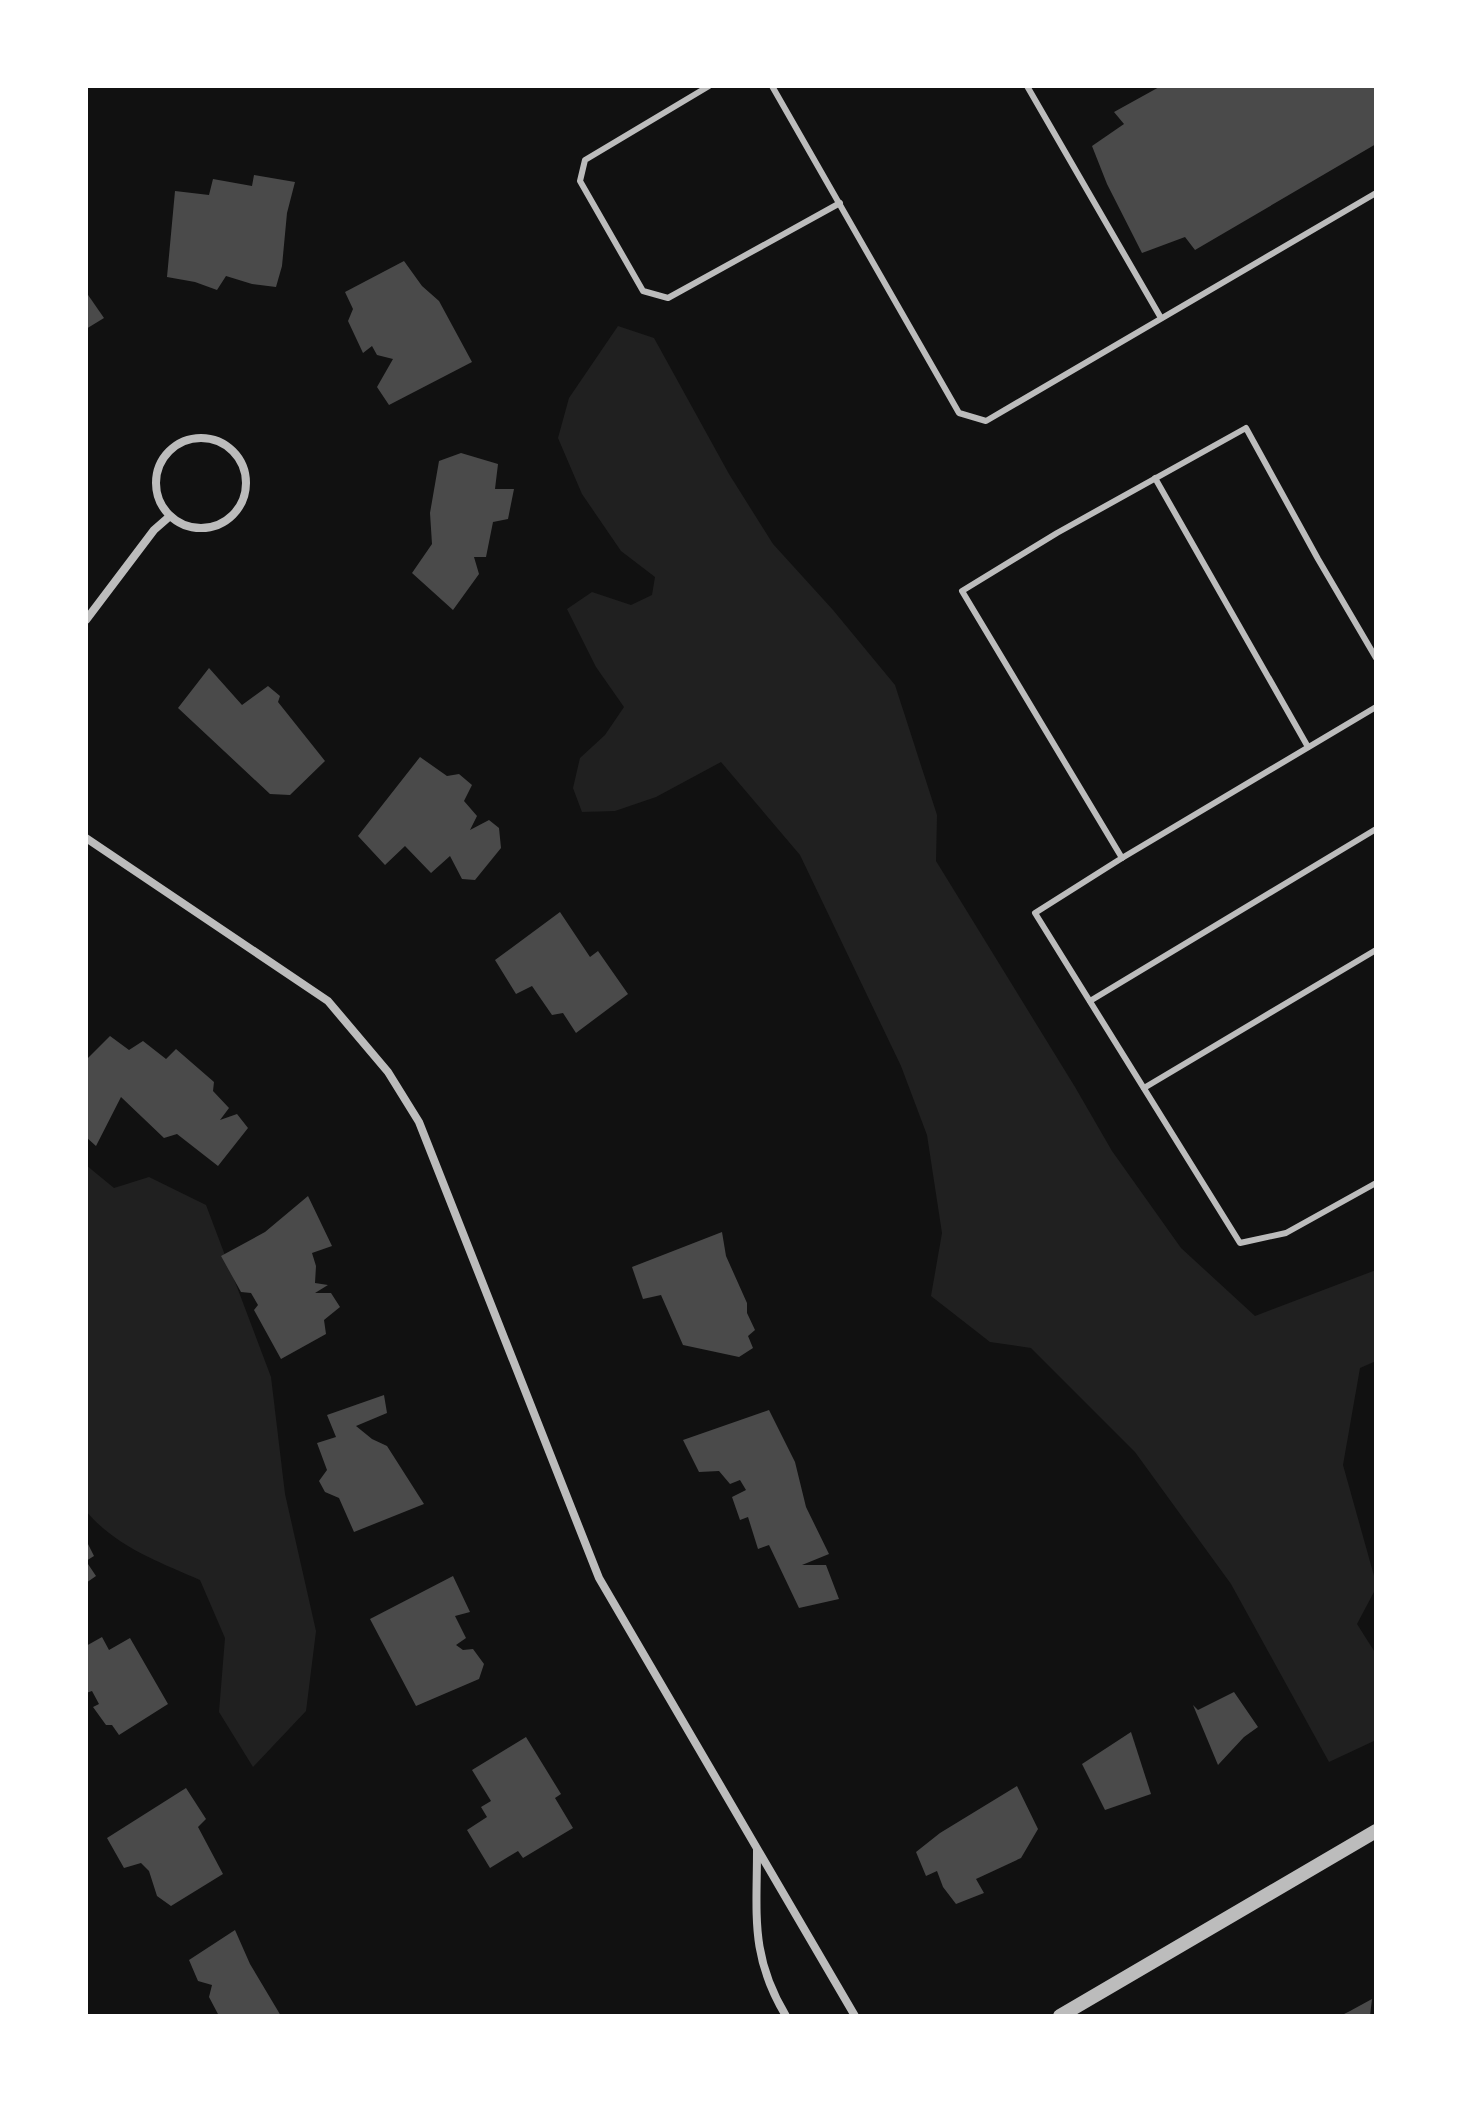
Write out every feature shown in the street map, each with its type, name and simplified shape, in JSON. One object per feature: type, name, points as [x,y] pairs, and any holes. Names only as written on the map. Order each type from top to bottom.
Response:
[{"type":"street","points":[[196,438],[219,441],[238,455],[246,474],[245,495],[234,515],[206,529],[186,526],[170,516],[159,501],[156,475],[168,451],[181,442],[196,438]]},
{"type":"street","points":[[86,620],[154,530],[170,516]]},
{"type":"street","points":[[86,838],[328,1001],[388,1072],[419,1122],[599,1578],[855,2016]]},
{"type":"street","points":[[1060,2016],[1376,1831]]},
{"type":"street","points":[[757,1849],[757,1940],[762,1966],[786,2016]]},
{"type":"lane","points":[[709,86],[585,160],[580,181],[643,291],[668,298],[840,203]]},
{"type":"lane","points":[[772,86],[959,413],[986,421],[1376,193]]},
{"type":"lane","points":[[1027,86],[1161,318]]},
{"type":"lane","points":[[1122,858],[962,591],[1057,533],[1246,428],[1376,658]]},
{"type":"lane","points":[[1155,478],[1308,747]]},
{"type":"lane","points":[[1376,707],[1035,913],[1240,1243],[1286,1233],[1376,1183]]},
{"type":"lane","points":[[1090,1001],[1376,829]]},
{"type":"lane","points":[[1144,1088],[1376,950]]},
{"type":"shaded area","points":[[618,326],[654,338],[729,474],[773,544],[895,685],[937,815],[936,861],[1112,1151],[1181,1248],[1255,1316],[1376,1270],[1376,1361],[1360,1368],[1343,1465],[1376,1583],[1357,1624],[1376,1654],[1376,1740],[1329,1762],[1231,1584],[1135,1452],[1031,1348],[990,1342],[931,1296],[942,1233],[927,1135],[901,1066],[800,855],[721,762],[656,797],[615,811],[582,812],[573,788],[580,758],[605,735],[624,707],[596,667],[567,609],[592,592],[631,605],[652,595],[655,577],[621,551],[582,494],[558,438],[569,398]]},
{"type":"shaded area","points":[[86,1165],[114,1188],[149,1177],[206,1205],[271,1377],[285,1494],[316,1631],[306,1711],[253,1767],[219,1712],[225,1638],[200,1580],[124,1543],[86,1511]]},
{"type":"building","points":[[1161,86],[1376,86],[1376,144],[1195,250],[1185,237],[1142,253],[1107,184],[1092,146],[1124,124],[1114,112]]},
{"type":"building","points":[[254,175],[295,182],[276,287],[226,276],[217,290],[167,277],[175,191],[209,195],[213,179],[252,186]]},
{"type":"building","points":[[404,261],[422,286],[439,301],[472,362],[389,405],[377,387],[393,359],[377,355],[372,346],[363,353],[348,321],[353,309],[345,292]]},
{"type":"building","points":[[86,292],[104,318],[86,329]]},
{"type":"building","points":[[461,453],[498,464],[495,489],[514,489],[508,519],[493,522],[486,557],[474,557],[479,574],[453,610],[412,573],[432,544],[430,513],[439,461]]},
{"type":"building","points":[[209,668],[242,705],[268,686],[280,696],[278,702],[325,761],[290,795],[270,794],[178,708]]},
{"type":"building","points":[[420,757],[447,776],[459,774],[472,785],[464,801],[477,816],[470,830],[489,820],[499,828],[501,848],[475,880],[462,879],[450,856],[431,873],[405,846],[385,865],[358,836]]},
{"type":"building","points":[[560,912],[590,957],[598,951],[628,994],[576,1033],[563,1013],[552,1015],[532,986],[516,994],[495,960]]},
{"type":"building","points":[[110,1036],[129,1050],[143,1041],[166,1059],[176,1049],[214,1082],[213,1091],[229,1108],[220,1120],[237,1114],[248,1128],[218,1166],[177,1134],[164,1138],[121,1097],[96,1146],[86,1137],[86,1060]]},
{"type":"building","points":[[308,1196],[332,1246],[312,1253],[316,1266],[315,1283],[328,1285],[315,1293],[331,1293],[340,1307],[324,1320],[326,1334],[281,1359],[254,1310],[258,1305],[251,1293],[241,1292],[221,1256],[265,1232]]},
{"type":"building","points":[[722,1232],[726,1256],[747,1303],[747,1313],[755,1330],[748,1336],[753,1348],[739,1357],[683,1345],[661,1295],[643,1299],[632,1267]]},
{"type":"building","points":[[384,1395],[387,1413],[356,1426],[387,1446],[424,1504],[354,1532],[339,1498],[325,1492],[319,1481],[327,1470],[317,1443],[336,1437],[327,1415]]},
{"type":"building","points":[[769,1410],[795,1462],[806,1507],[829,1554],[802,1565],[826,1565],[839,1599],[799,1608],[769,1545],[758,1549],[748,1517],[740,1520],[732,1497],[746,1490],[740,1480],[730,1484],[719,1471],[699,1472],[683,1440]]},
{"type":"building","points":[[86,1540],[94,1556],[86,1561]]},
{"type":"building","points":[[86,1561],[96,1576],[86,1583]]},
{"type":"building","points":[[453,1576],[470,1612],[455,1616],[466,1638],[456,1645],[463,1650],[473,1649],[484,1664],[479,1679],[416,1706],[370,1619]]},
{"type":"building","points":[[102,1637],[109,1650],[130,1638],[168,1704],[119,1735],[112,1725],[106,1725],[93,1707],[99,1704],[92,1691],[86,1693],[86,1646]]},
{"type":"building","points":[[1234,1692],[1258,1727],[1218,1765],[1193,1705],[1198,1710]]},
{"type":"building","points":[[1131,1732],[1151,1794],[1105,1810],[1082,1764]]},
{"type":"building","points":[[526,1737],[561,1794],[555,1798],[573,1828],[523,1858],[518,1851],[490,1868],[467,1830],[487,1817],[481,1807],[491,1801],[472,1770]]},
{"type":"building","points":[[1017,1786],[1038,1829],[1021,1858],[976,1879],[984,1893],[956,1904],[943,1887],[937,1871],[926,1876],[916,1852],[940,1833]]},
{"type":"building","points":[[186,1788],[206,1819],[198,1827],[223,1874],[171,1906],[157,1896],[149,1871],[141,1863],[124,1868],[107,1838]]},
{"type":"building","points":[[235,1930],[250,1964],[281,2016],[219,2016],[209,1997],[212,1985],[198,1981],[189,1960]]},
{"type":"building","points":[[1372,1999],[1370,2016],[1340,2016],[1350,2011]]}]
